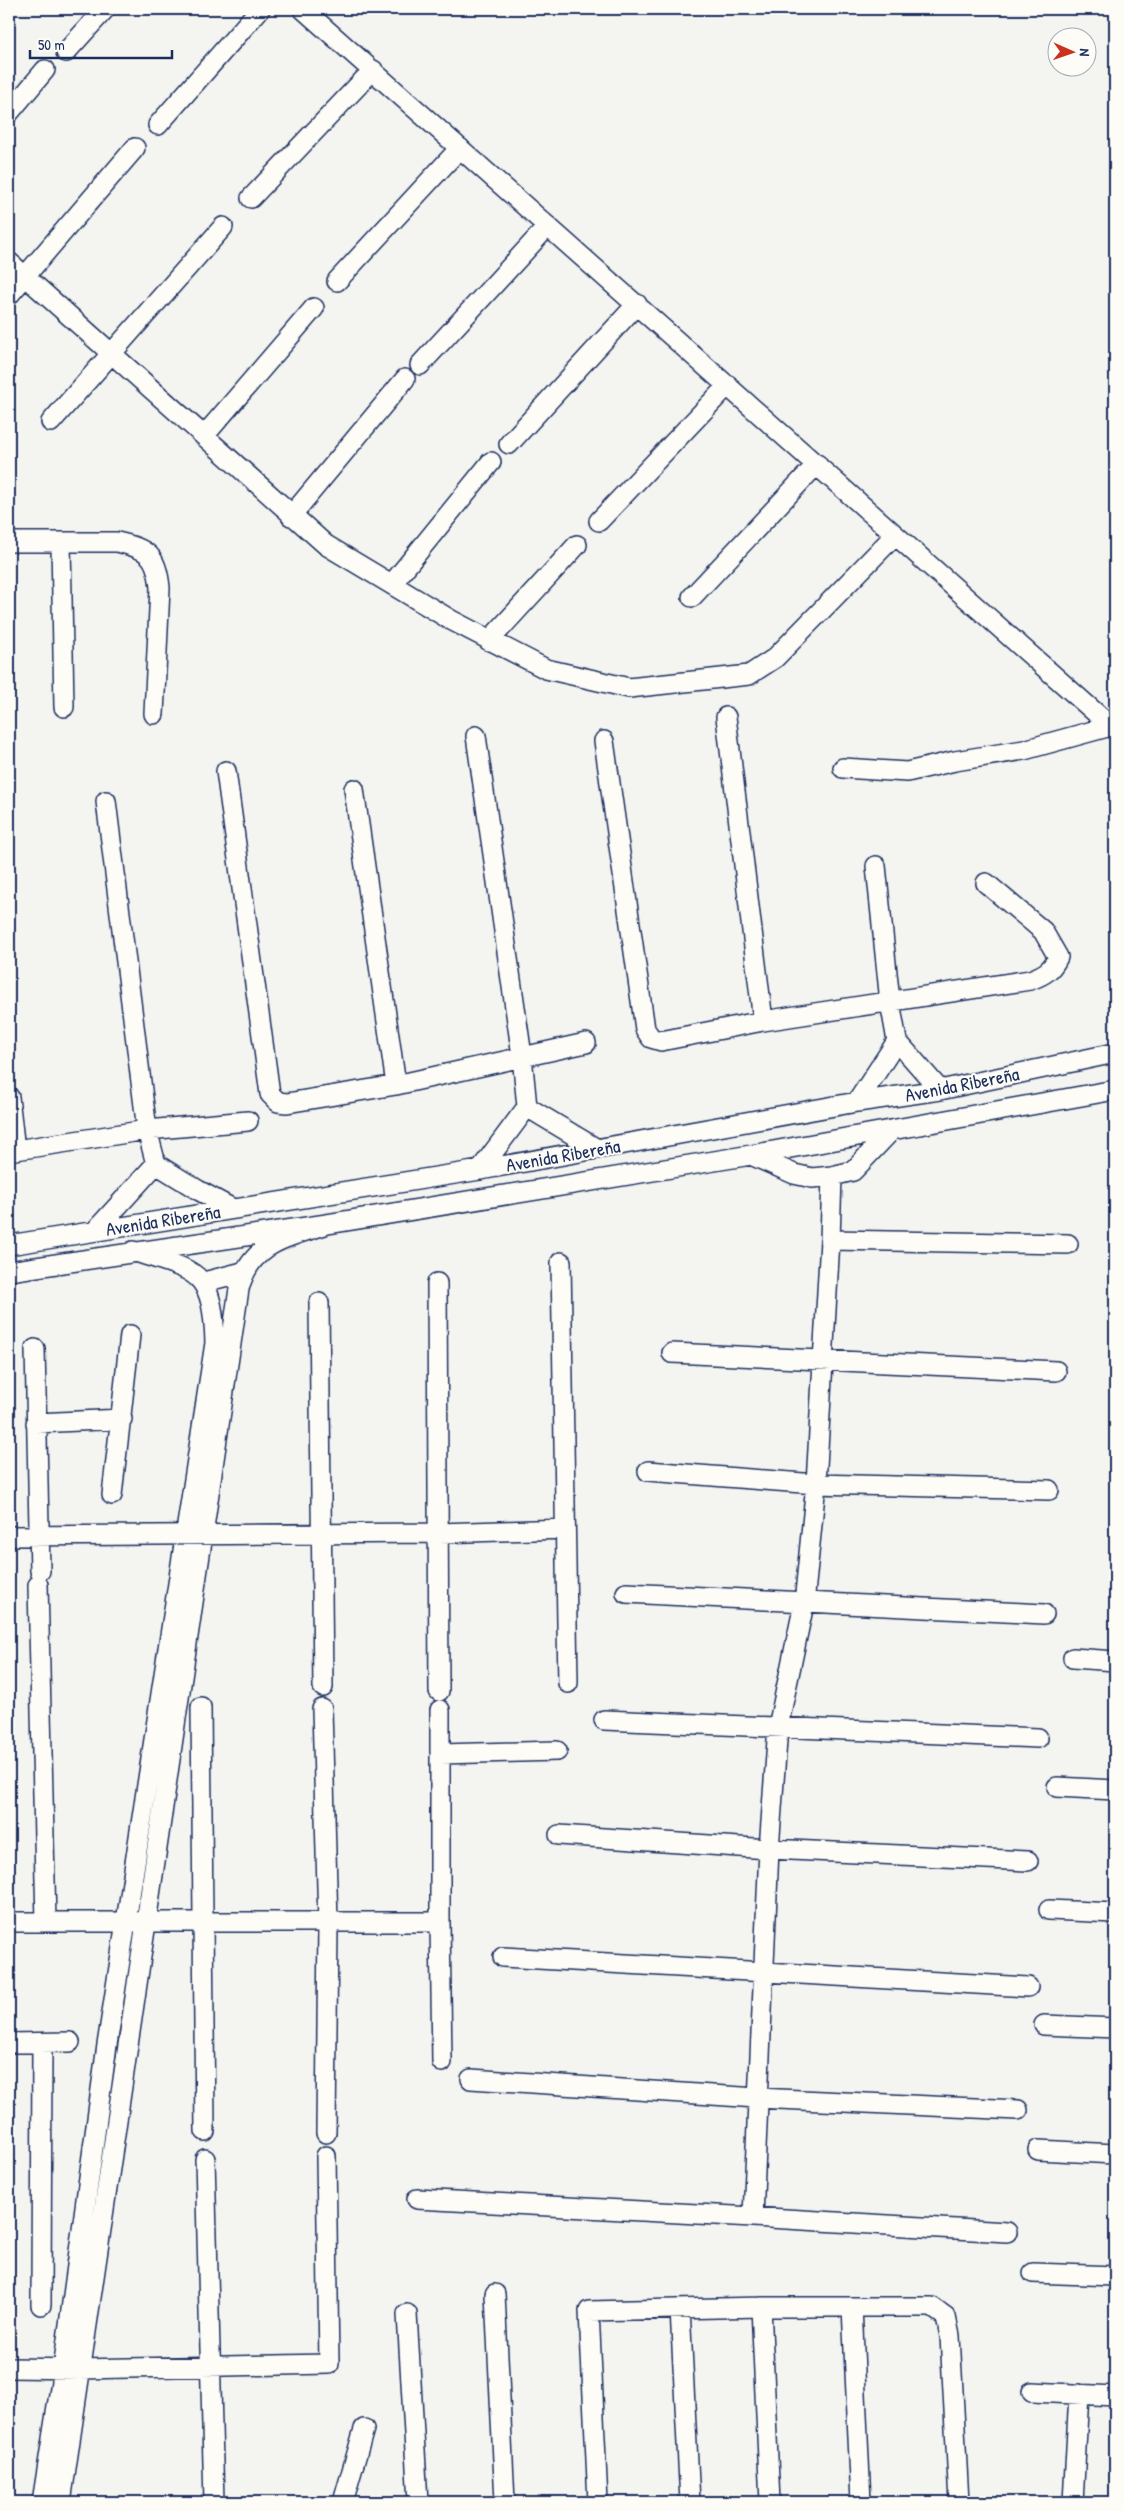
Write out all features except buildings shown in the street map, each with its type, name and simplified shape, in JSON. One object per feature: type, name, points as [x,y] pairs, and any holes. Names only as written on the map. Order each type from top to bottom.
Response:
[{"type":"street","points":[[66,52],[104,9]]},
{"type":"street","points":[[158,125],[260,9]]},
{"type":"street","points":[[303,9],[728,384],[894,535],[1113,728]]},
{"type":"street","points":[[9,113],[45,70]]},
{"type":"street","points":[[251,198],[373,70]]},
{"type":"street","points":[[9,294],[135,148]]},
{"type":"street","points":[[337,281],[460,148]]},
{"type":"street","points":[[420,365],[548,226]]},
{"type":"street","points":[[51,422],[224,227]]},
{"type":"street","points":[[9,262],[291,516],[326,544],[489,641],[546,669],[629,688],[749,675],[775,658],[894,535]]},
{"type":"street","points":[[509,444],[637,304]]},
{"type":"street","points":[[204,436],[314,308]]},
{"type":"street","points":[[291,516],[405,379]]},
{"type":"street","points":[[599,521],[728,384]]},
{"type":"street","points":[[392,584],[491,462]]},
{"type":"street","points":[[692,598],[817,464]]},
{"type":"street","points":[[9,542],[117,542],[131,545],[150,555],[158,568],[160,588],[154,714]]},
{"type":"street","points":[[61,542],[64,707]]},
{"type":"street","points":[[489,641],[578,545]]},
{"type":"street","points":[[726,717],[763,1021]]},
{"type":"street","points":[[843,768],[906,772],[955,761],[1024,750],[1113,728]]},
{"type":"street","points":[[476,736],[522,1056],[526,1107],[480,1170]]},
{"type":"street","points":[[604,741],[645,1029],[651,1038],[661,1041],[763,1021],[1030,980],[1052,968],[1058,957],[1043,931],[986,883]]},
{"type":"street","points":[[226,771],[270,1094],[278,1102],[288,1103],[396,1084],[586,1043]]},
{"type":"street","points":[[354,789],[396,1084]]},
{"type":"street","points":[[106,801],[147,1130],[156,1164],[198,1190],[234,1209]]},
{"type":"street","points":[[876,866],[890,1002],[897,1041],[940,1090]]},
{"type":"street","points":[[857,1102],[897,1041]]},
{"type":"street","name":"Avenida Ribereña","points":[[9,1245],[480,1170],[857,1102],[940,1090],[1115,1053]]},
{"type":"street","name":"Avenida Ribereña","points":[[9,1271],[133,1251],[327,1224],[751,1155],[1115,1090]]},
{"type":"street","points":[[9,1098],[12,1150],[147,1130],[248,1121]]},
{"type":"street","points":[[526,1107],[597,1149]]},
{"type":"street","points":[[751,1155],[794,1174],[812,1178],[832,1176],[853,1171],[892,1130]]},
{"type":"street","points":[[95,1231],[156,1164]]},
{"type":"street","points":[[752,2218],[769,1849],[778,1727],[804,1604],[816,1484],[825,1361],[832,1176]]},
{"type":"street","points":[[193,1536],[243,1272],[257,1253],[272,1244],[327,1224]]},
{"type":"street","points":[[830,1240],[1068,1244]]},
{"type":"street","points":[[61,2502],[71,2369],[193,1536],[215,1343],[214,1315],[204,1282],[191,1270],[133,1251]]},
{"type":"street","points":[[561,1262],[568,1683]]},
{"type":"street","points":[[204,1282],[243,1272]]},
{"type":"street","points":[[436,1283],[439,1691]]},
{"type":"street","points":[[319,1303],[323,1687]]},
{"type":"street","points":[[112,1495],[130,1335]]},
{"type":"street","points":[[35,1349],[46,1922]]},
{"type":"street","points":[[672,1354],[1056,1371]]},
{"type":"street","points":[[36,1423],[122,1419]]},
{"type":"street","points":[[648,1471],[816,1484],[1049,1490]]},
{"type":"street","points":[[9,1536],[439,1533],[565,1528]]},
{"type":"street","points":[[626,1593],[804,1604],[1044,1614]]},
{"type":"street","points":[[1073,1658],[1115,1661]]},
{"type":"street","points":[[201,1707],[205,2131]]},
{"type":"street","points":[[322,1710],[328,1923],[326,2133]]},
{"type":"street","points":[[440,1710],[442,2062]]},
{"type":"street","points":[[604,1720],[1038,1738]]},
{"type":"street","points":[[440,1754],[557,1751]]},
{"type":"street","points":[[1057,1787],[1115,1790]]},
{"type":"street","points":[[559,1835],[769,1849],[1028,1861]]},
{"type":"street","points":[[1049,1910],[1115,1913]]},
{"type":"street","points":[[9,1922],[202,1924],[440,1922]]},
{"type":"street","points":[[502,1957],[1028,1988]]},
{"type":"street","points":[[1044,2025],[1115,2028]]},
{"type":"street","points":[[9,2043],[70,2042]]},
{"type":"street","points":[[41,2305],[42,2043]]},
{"type":"street","points":[[471,2079],[757,2098],[1018,2110]]},
{"type":"street","points":[[1038,2150],[1115,2154]]},
{"type":"street","points":[[9,2368],[71,2369],[329,2364],[326,2156]]},
{"type":"street","points":[[205,2159],[214,2502]]},
{"type":"street","points":[[417,2199],[1007,2232]]},
{"type":"street","points":[[1034,2273],[1115,2276]]},
{"type":"street","points":[[494,2294],[505,2502]]},
{"type":"street","points":[[852,2307],[861,2502]]},
{"type":"street","points":[[598,2502],[589,2312],[680,2309],[932,2307],[946,2317],[950,2336],[959,2502]]},
{"type":"street","points":[[761,2308],[770,2502]]},
{"type":"street","points":[[680,2309],[690,2502]]},
{"type":"street","points":[[406,2314],[418,2502]]},
{"type":"street","points":[[42,2502],[71,2369]]},
{"type":"street","points":[[1032,2392],[1115,2396]]},
{"type":"street","points":[[1073,2502],[1079,2394]]},
{"type":"street","points":[[343,2502],[364,2429]]}]
